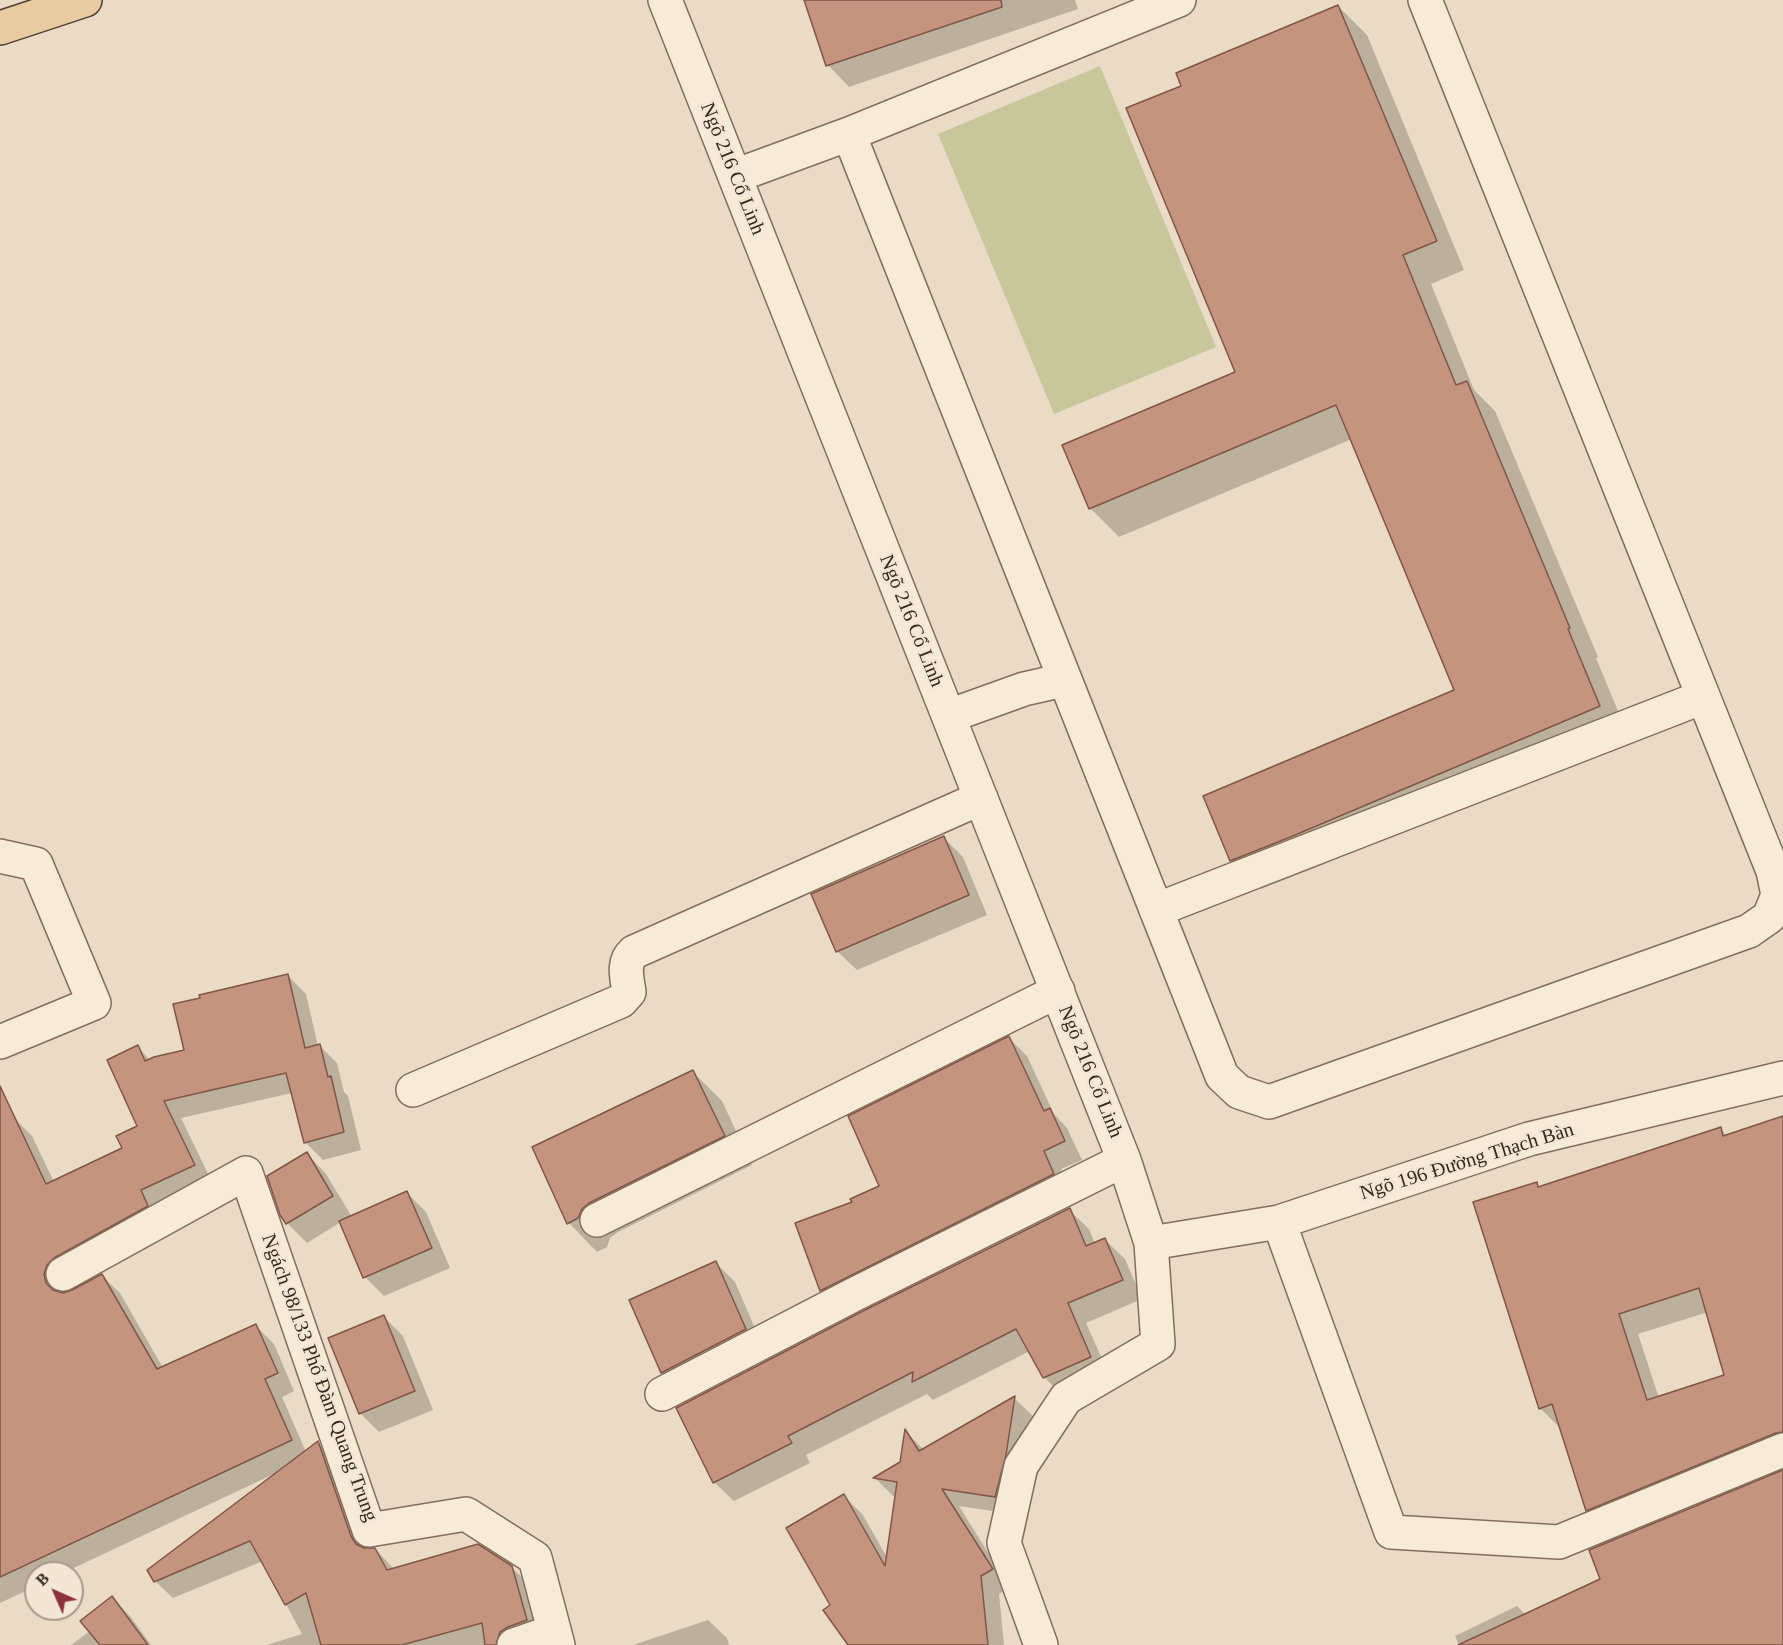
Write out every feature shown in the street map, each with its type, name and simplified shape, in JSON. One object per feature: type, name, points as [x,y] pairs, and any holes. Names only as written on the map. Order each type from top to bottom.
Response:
[{"type":"main road","points":[[0,28],[85,0]]},
{"type":"street","name":"Ngõ 216 Cổ Linh","points":[[665,0],[1058,991],[1124,1160],[1151,1243],[1158,1344],[1066,1398],[1021,1466],[1004,1543],[1041,1645]]},
{"type":"street","points":[[735,176],[849,134],[1179,0]]},
{"type":"street","points":[[849,134],[1222,1076],[1239,1092],[1269,1102],[1749,931],[1769,917],[1778,895],[1773,871],[1425,0]]},
{"type":"street","points":[[949,716],[1024,689],[1064,680]]},
{"type":"street","points":[[1156,910],[1703,697]]},
{"type":"street","points":[[413,1090],[621,1001],[629,992],[626,963],[628,957],[634,952],[981,798]]},
{"type":"street","points":[[0,856],[36,864],[94,1003],[0,1042]]},
{"type":"street","points":[[597,1220],[1058,991]]},
{"type":"street","name":"Ngõ 196 Đường Thạch Bàn","points":[[1151,1243],[1280,1222],[1529,1139],[1783,1078]]},
{"type":"street","points":[[662,1394],[855,1294],[1124,1160]]},
{"type":"street","name":"Ngách 98/133 Phố Đàm Quang Trung","points":[[63,1274],[246,1173],[369,1530],[466,1514],[536,1558],[556,1638]]},
{"type":"street","points":[[1280,1222],[1391,1532],[1559,1542],[1783,1450]]},
{"type":"street","points":[[514,1645],[556,1638]]},
{"type":"green space","points":[[1100,66],[1216,347],[1054,414],[938,134]]},
{"type":"building","points":[[804,0],[1001,0],[1002,7],[826,66]]},
{"type":"building","points":[[1338,5],[1437,241],[1403,255],[1456,385],[1467,381],[1600,706],[1230,861],[1203,796],[1454,690],[1336,405],[1089,509],[1062,445],[1235,372],[1126,108],[1181,86],[1176,73]]},
{"type":"building","points":[[944,836],[969,895],[836,952],[811,894]]},
{"type":"building","points":[[288,974],[305,1048],[320,1044],[328,1077],[331,1076],[344,1132],[304,1143],[286,1073],[164,1101],[195,1165],[141,1190],[148,1206],[54,1258],[47,1265],[44,1274],[46,1283],[53,1290],[63,1293],[102,1274],[157,1369],[256,1324],[278,1373],[265,1379],[292,1440],[34,1561],[24,1561],[24,1566],[0,1577],[0,1086],[46,1184],[122,1148],[116,1136],[137,1126],[107,1060],[138,1045],[145,1061],[184,1050],[173,1004],[200,998],[199,995]]},
{"type":"building","points":[[1009,1036],[1044,1111],[1050,1108],[1065,1141],[1044,1151],[1054,1174],[820,1291],[795,1223],[852,1202],[850,1199],[879,1186],[848,1116]]},
{"type":"building","points":[[693,1070],[725,1136],[589,1203],[582,1209],[578,1218],[567,1224],[532,1147]]},
{"type":"building","points":[[1783,1116],[1783,1432],[1586,1511],[1552,1404],[1539,1409],[1473,1202],[1537,1182],[1538,1187],[1721,1127],[1723,1136]],"holes":[[[1699,1288],[1724,1375],[1647,1400],[1619,1314]]]},
{"type":"building","points":[[307,1152],[333,1196],[286,1224],[280,1215],[267,1176]]},
{"type":"building","points":[[407,1191],[432,1248],[363,1278],[339,1221]]},
{"type":"building","points":[[1070,1208],[1086,1246],[1105,1238],[1123,1280],[1068,1303],[1091,1357],[1043,1378],[1016,1329],[912,1382],[913,1372],[788,1436],[792,1443],[713,1483],[676,1408],[863,1311]]},
{"type":"building","points":[[716,1261],[746,1329],[661,1373],[629,1300]]},
{"type":"building","points":[[384,1315],[415,1391],[359,1414],[328,1338]]},
{"type":"building","points":[[1015,1396],[1006,1455],[995,1497],[942,1489],[993,1569],[981,1576],[988,1645],[848,1645],[823,1610],[830,1605],[786,1528],[844,1494],[885,1566],[897,1482],[873,1478],[900,1462],[905,1429],[919,1451]]},
{"type":"building","points":[[318,1441],[351,1536],[356,1544],[364,1548],[375,1548],[387,1570],[478,1544],[512,1566],[527,1620],[500,1632],[496,1645],[485,1645],[482,1623],[402,1645],[321,1645],[306,1593],[285,1605],[250,1541],[154,1582],[147,1570]]},
{"type":"building","points":[[1783,1470],[1783,1645],[1458,1645],[1600,1579],[1589,1550]]},
{"type":"building","points":[[112,1596],[148,1645],[100,1645],[80,1621],[84,1621],[84,1618]]}]
